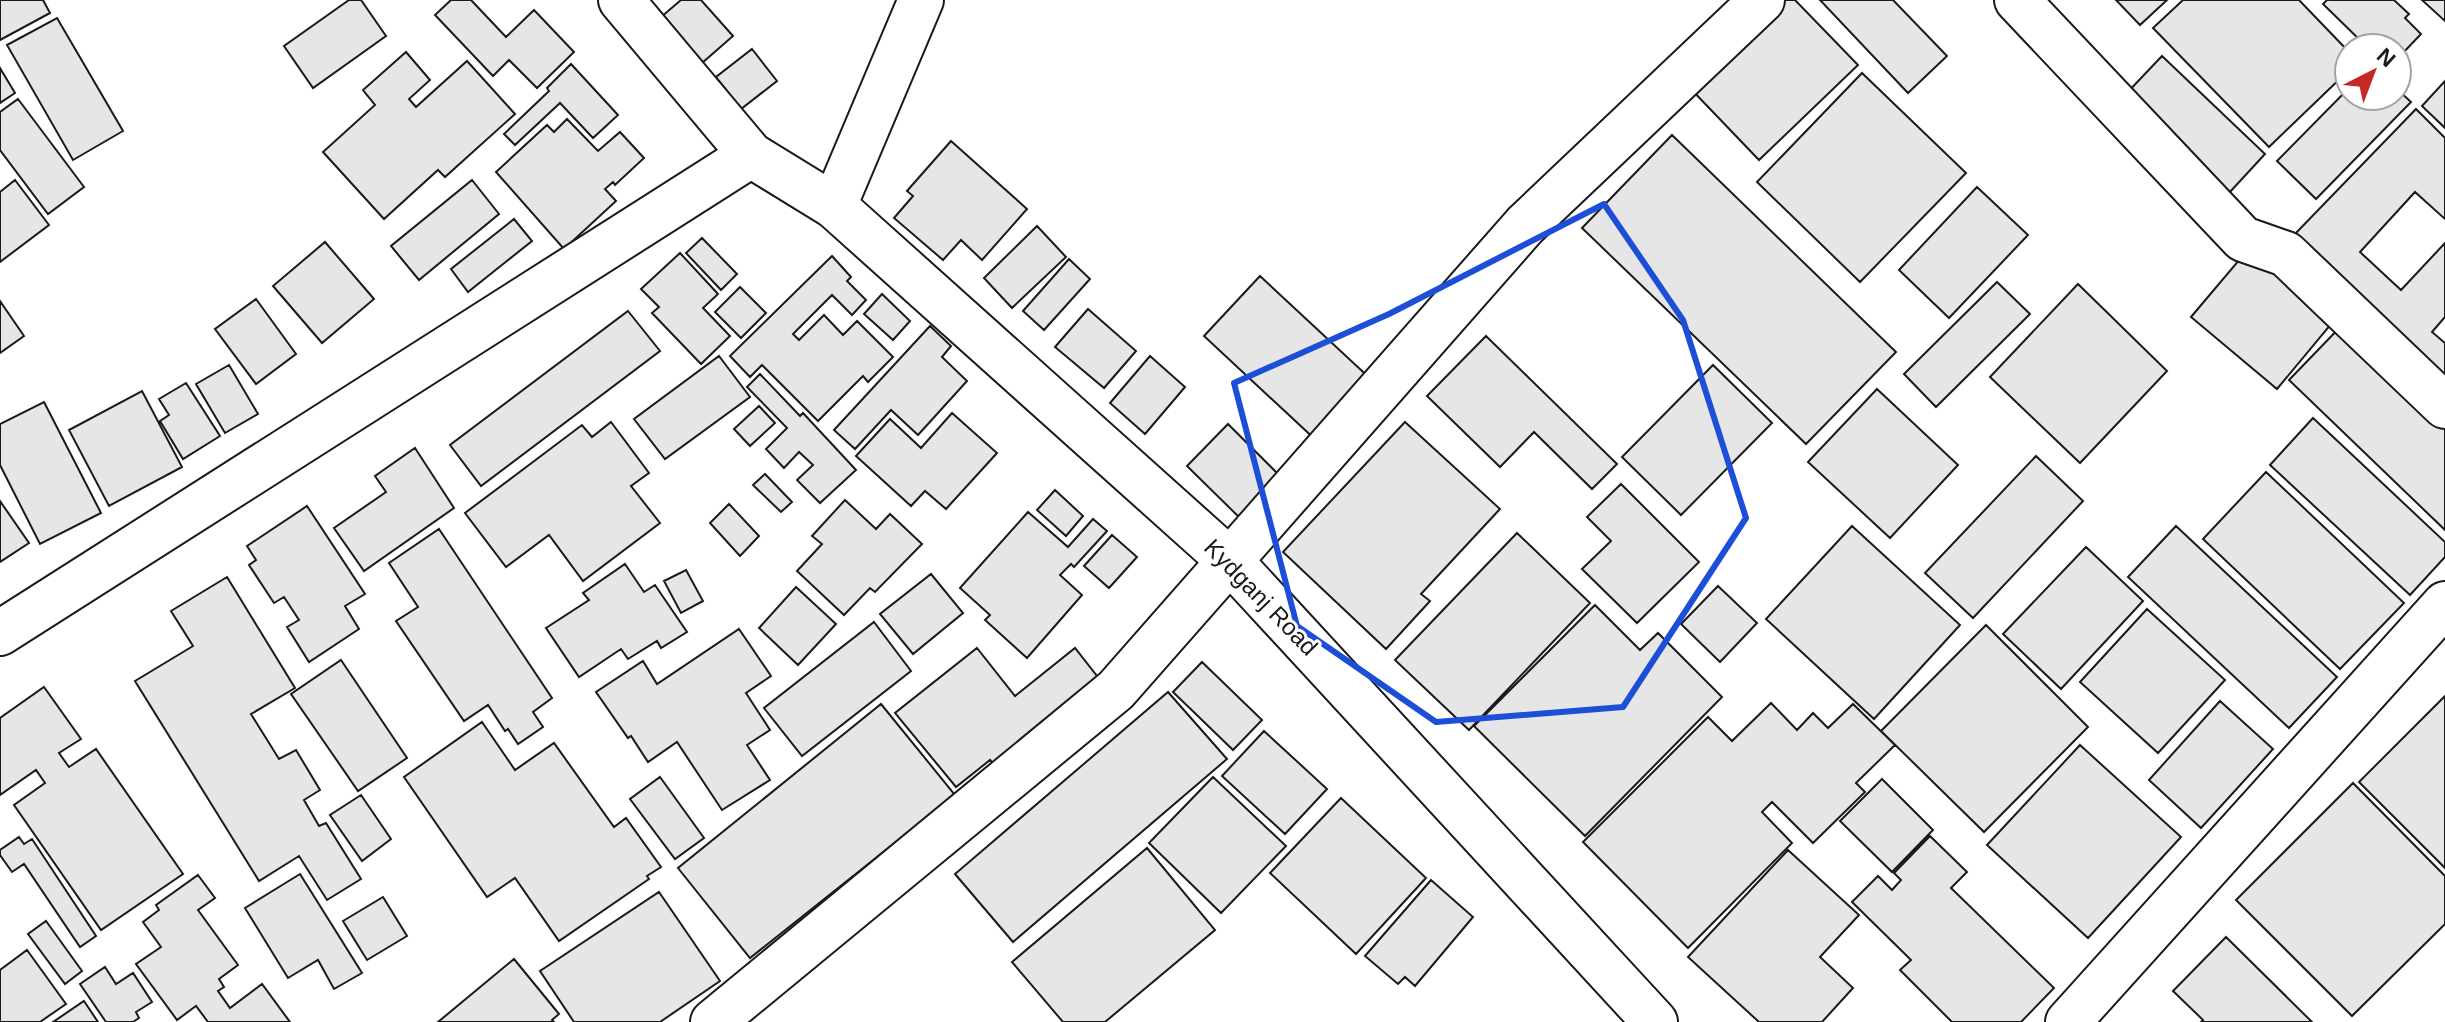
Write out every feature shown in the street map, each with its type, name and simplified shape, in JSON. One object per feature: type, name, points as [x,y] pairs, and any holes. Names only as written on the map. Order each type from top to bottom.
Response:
[{"type":"street","name":"Kydganj Road","points":[[621,0],[751,155],[834,206],[1230,561],[1655,1022]]},
{"type":"street","points":[[834,206],[921,0]]},
{"type":"street","points":[[713,1022],[1116,690],[1525,225],[1762,0]]},
{"type":"street","points":[[2017,0],[2243,239],[2286,254],[2445,406]]},
{"type":"street","points":[[0,633],[751,155]]},
{"type":"street","points":[[2068,1022],[2445,604]]},
{"type":"highlighted area","points":[[1604,204],[1683,320],[1746,518],[1623,707],[1436,722],[1297,626],[1234,383],[1389,314]]},
{"type":"building","points":[[0,0],[43,0],[50,13],[0,40]]},
{"type":"building","points":[[349,0],[361,0],[386,36],[313,88],[284,46]]},
{"type":"building","points":[[451,0],[471,0],[506,37],[534,10],[574,52],[537,88],[509,60],[493,76],[435,15]]},
{"type":"building","points":[[681,0],[701,0],[733,36],[694,70],[654,23]]},
{"type":"building","points":[[1779,0],[1795,0],[1858,65],[1759,160],[1689,87]]},
{"type":"building","points":[[1820,0],[1893,0],[1947,56],[1908,93]]},
{"type":"building","points":[[2116,0],[2167,0],[2140,25]]},
{"type":"building","points":[[2183,0],[2299,0],[2333,35],[2333,85],[2269,147],[2153,28]]},
{"type":"building","points":[[2327,0],[2394,0],[2409,14],[2405,18],[2421,34],[2413,42],[2413,32],[2352,32],[2323,4]]},
{"type":"building","points":[[2422,0],[2445,0],[2445,21]]},
{"type":"building","points":[[57,18],[123,131],[73,160],[7,45]]},
{"type":"building","points":[[752,49],[777,81],[741,109],[716,77]]},
{"type":"building","points":[[406,52],[430,80],[409,99],[416,107],[467,61],[515,114],[445,177],[438,170],[384,219],[323,152],[375,105],[363,90]]},
{"type":"building","points":[[2162,56],[2265,154],[2229,193],[2124,96]]},
{"type":"building","points":[[571,64],[618,115],[593,138],[560,103],[515,145],[504,134],[549,91],[547,88]]},
{"type":"building","points":[[0,68],[15,93],[0,103]]},
{"type":"building","points":[[1862,73],[1966,173],[1860,282],[1757,182]]},
{"type":"building","points":[[2445,81],[2445,128],[2422,106]]},
{"type":"building","points":[[18,99],[84,187],[48,214],[0,150],[0,112]]},
{"type":"building","points":[[2333,104],[2333,112],[2401,112],[2316,199],[2277,161]]},
{"type":"building","points":[[2416,109],[2445,138],[2445,219],[2415,192],[2360,252],[2401,290],[2445,243],[2445,317],[2432,332],[2445,343],[2445,383],[2293,236]]},
{"type":"building","points":[[567,119],[598,151],[620,132],[644,158],[615,185],[613,182],[605,189],[616,201],[564,249],[496,172],[547,125],[554,132]]},
{"type":"building","points":[[1672,135],[1896,352],[1806,444],[1582,228]]},
{"type":"building","points":[[951,141],[1027,209],[982,260],[961,240],[943,260],[894,218],[913,196],[907,191]]},
{"type":"building","points":[[15,180],[49,225],[0,262],[0,192]]},
{"type":"building","points":[[472,180],[499,214],[419,280],[391,246]]},
{"type":"building","points":[[1977,187],[2028,235],[1949,318],[1899,270]]},
{"type":"building","points":[[514,219],[532,241],[468,292],[451,269]]},
{"type":"building","points":[[1037,226],[1066,257],[1012,308],[984,278]]},
{"type":"building","points":[[702,238],[737,274],[721,290],[686,253]]},
{"type":"building","points":[[325,242],[374,299],[322,343],[273,286]]},
{"type":"building","points":[[2251,246],[2337,317],[2277,389],[2191,317]]},
{"type":"building","points":[[680,253],[718,294],[703,308],[730,336],[701,364],[652,313],[659,307],[641,289]]},
{"type":"building","points":[[832,256],[851,277],[847,281],[866,300],[852,315],[832,295],[793,334],[799,340],[824,315],[843,335],[857,321],[893,357],[868,382],[863,376],[818,421],[762,365],[750,377],[730,356]]},
{"type":"building","points":[[1069,259],[1090,279],[1044,330],[1023,311]]},
{"type":"building","points":[[1260,276],[1375,383],[1319,443],[1204,336]]},
{"type":"building","points":[[1997,282],[2030,314],[1936,407],[1904,374]]},
{"type":"building","points":[[2078,284],[2167,371],[2080,463],[1990,377]]},
{"type":"building","points":[[740,287],[766,313],[741,338],[715,312]]},
{"type":"building","points":[[882,294],[910,321],[893,340],[864,314]]},
{"type":"building","points":[[256,299],[296,354],[256,384],[215,329]]},
{"type":"building","points":[[0,301],[24,336],[0,353]]},
{"type":"building","points":[[1088,309],[1136,351],[1104,388],[1055,347]]},
{"type":"building","points":[[628,311],[660,351],[481,486],[450,445]]},
{"type":"building","points":[[2346,321],[2445,417],[2445,530],[2289,380]]},
{"type":"building","points":[[930,326],[951,346],[942,357],[967,381],[918,435],[891,410],[855,449],[834,430]]},
{"type":"building","points":[[1486,336],[1617,464],[1592,489],[1534,432],[1500,467],[1427,396]]},
{"type":"building","points":[[719,356],[750,397],[665,459],[634,419]]},
{"type":"building","points":[[1150,356],[1185,387],[1145,434],[1110,403]]},
{"type":"building","points":[[229,365],[258,414],[225,433],[196,384]]},
{"type":"building","points":[[1713,365],[1772,423],[1681,515],[1622,457]]},
{"type":"building","points":[[760,374],[800,416],[803,413],[856,470],[820,503],[797,480],[813,465],[799,452],[784,468],[766,449],[787,428],[747,387]]},
{"type":"building","points":[[186,383],[220,436],[183,459],[160,421],[169,415],[159,399]]},
{"type":"building","points":[[1877,389],[1958,465],[1890,538],[1808,462]]},
{"type":"building","points":[[142,391],[182,467],[109,506],[69,430]]},
{"type":"building","points":[[44,402],[101,513],[40,544],[0,465],[0,424]]},
{"type":"building","points":[[759,406],[775,423],[750,446],[734,429]]},
{"type":"building","points":[[952,413],[997,453],[946,509],[925,491],[911,506],[856,456],[890,419],[921,448]]},
{"type":"building","points":[[2313,418],[2445,542],[2445,557],[2410,595],[2270,465]]},
{"type":"building","points":[[611,422],[649,473],[631,486],[660,523],[583,581],[549,535],[506,567],[465,513],[582,425],[592,437]]},
{"type":"building","points":[[1405,422],[1500,509],[1421,594],[1430,601],[1386,649],[1283,552]]},
{"type":"building","points":[[1228,424],[1284,480],[1243,521],[1187,466]]},
{"type":"building","points":[[415,448],[454,508],[364,571],[334,528],[386,492],[375,476]]},
{"type":"building","points":[[2036,456],[2083,501],[1973,618],[1925,573]]},
{"type":"building","points":[[2266,472],[2404,603],[2340,669],[2203,539]]},
{"type":"building","points":[[765,474],[792,502],[781,512],[753,485]]},
{"type":"building","points":[[1621,484],[1699,562],[1637,623],[1582,569],[1611,541],[1587,517]]},
{"type":"building","points":[[1055,490],[1083,516],[1066,536],[1037,510]]},
{"type":"building","points":[[845,500],[876,529],[890,514],[922,544],[875,592],[870,588],[844,615],[797,571],[822,544],[812,536]]},
{"type":"building","points":[[0,501],[29,543],[0,562]]},
{"type":"building","points":[[729,504],[759,536],[740,556],[710,523]]},
{"type":"building","points":[[307,506],[365,594],[345,606],[359,629],[309,662],[287,627],[299,620],[284,597],[274,603],[249,565],[256,560],[247,546]]},
{"type":"building","points":[[1028,512],[1068,547],[1093,519],[1107,531],[1074,567],[1071,564],[1060,575],[1082,595],[1027,658],[985,620],[990,615],[960,588]]},
{"type":"building","points":[[1852,526],[1960,625],[1874,719],[1766,619]]},
{"type":"building","points":[[2176,526],[2337,677],[2289,728],[2128,577]]},
{"type":"building","points":[[439,529],[552,698],[533,712],[543,727],[518,744],[488,705],[464,721],[396,621],[418,607],[389,563]]},
{"type":"building","points":[[1517,533],[1590,603],[1469,730],[1395,660]]},
{"type":"building","points":[[1112,535],[1137,557],[1109,588],[1084,566]]},
{"type":"building","points":[[2086,547],[2143,601],[2061,689],[2003,634]]},
{"type":"building","points":[[625,564],[644,592],[655,585],[687,632],[661,648],[657,641],[628,659],[621,649],[579,677],[546,628],[589,600],[583,593]]},
{"type":"building","points":[[686,570],[703,601],[681,613],[664,581]]},
{"type":"building","points":[[931,574],[963,613],[913,654],[880,614]]},
{"type":"building","points":[[227,577],[295,688],[251,714],[279,759],[296,750],[320,790],[304,800],[319,826],[326,823],[361,879],[327,900],[299,856],[259,881],[135,681],[193,646],[171,611]]},
{"type":"building","points":[[1718,586],[1757,623],[1720,662],[1681,624]]},
{"type":"building","points":[[796,587],[836,624],[798,665],[759,628]]},
{"type":"building","points":[[1595,605],[1640,650],[1658,633],[1722,697],[1585,836],[1474,726]]},
{"type":"building","points":[[2147,609],[2225,680],[2158,753],[2080,682]]},
{"type":"building","points":[[874,622],[911,671],[802,756],[764,708]]},
{"type":"building","points":[[1986,625],[2088,727],[1984,832],[1881,731]]},
{"type":"building","points":[[739,629],[771,676],[746,693],[770,730],[747,745],[770,780],[722,810],[677,742],[648,762],[596,692],[643,661],[657,684]]},
{"type":"building","points":[[977,648],[1015,696],[1075,648],[1108,690],[1002,774],[990,760],[956,787],[895,713]]},
{"type":"building","points":[[341,660],[407,758],[358,791],[291,694]]},
{"type":"building","points":[[1202,662],[1262,720],[1233,750],[1173,692]]},
{"type":"building","points":[[44,687],[81,739],[59,753],[69,767],[96,749],[183,874],[101,930],[14,805],[45,783],[36,770],[0,795],[0,718]]},
{"type":"building","points":[[1168,692],[1227,759],[1013,942],[955,874]]},
{"type":"building","points":[[2445,696],[2445,868],[2359,782]]},
{"type":"building","points":[[2220,701],[2273,749],[2201,828],[2149,780]]},
{"type":"building","points":[[1771,703],[1797,730],[1813,713],[1828,728],[1853,704],[1895,745],[1856,783],[1865,792],[1813,843],[1772,802],[1762,812],[1792,843],[1688,948],[1583,842],[1708,717],[1732,741]]},
{"type":"building","points":[[881,704],[955,795],[750,958],[678,868]]},
{"type":"building","points":[[482,722],[515,770],[554,743],[614,827],[626,818],[661,867],[647,876],[649,879],[559,941],[515,878],[487,897],[404,777]]},
{"type":"building","points":[[1264,731],[1327,789],[1285,834],[1222,776]]},
{"type":"building","points":[[2080,745],[2181,837],[2088,938],[1987,845]]},
{"type":"building","points":[[660,777],[704,838],[675,859],[630,799]]},
{"type":"building","points":[[1213,777],[1286,846],[1221,913],[1149,843]]},
{"type":"building","points":[[1882,779],[1933,830],[1892,872],[1840,821]]},
{"type":"building","points":[[2353,783],[2445,876],[2445,924],[2352,1016],[2236,900]]},
{"type":"building","points":[[361,795],[391,839],[362,861],[330,815]]},
{"type":"building","points":[[1341,798],[1426,878],[1356,954],[1270,873]]},
{"type":"building","points":[[1930,836],[1967,872],[1951,888],[2054,988],[2021,1022],[1952,1022],[1900,970],[1911,960],[1852,902],[1878,876],[1892,890],[1901,880],[1894,873]]},
{"type":"building","points":[[19,837],[24,844],[32,839],[96,936],[80,947],[24,864],[12,872],[0,855],[0,850]]},
{"type":"building","points":[[1147,848],[1215,930],[1105,1022],[1063,1022],[1012,962]]},
{"type":"building","points":[[1788,850],[1859,915],[1820,957],[1853,988],[1822,1022],[1759,1022],[1688,957]]},
{"type":"building","points":[[300,874],[362,973],[334,989],[318,960],[288,978],[245,908]]},
{"type":"building","points":[[198,875],[215,898],[198,910],[238,965],[219,979],[224,987],[218,991],[230,1008],[262,984],[290,1022],[208,1022],[196,1006],[177,1020],[136,964],[161,947],[143,922],[159,910],[156,905]]},
{"type":"building","points":[[1431,880],[1473,917],[1415,986],[1405,977],[1398,984],[1365,956]]},
{"type":"building","points":[[659,892],[720,981],[660,1022],[574,1022],[540,971]]},
{"type":"building","points":[[383,897],[407,936],[367,960],[343,921]]},
{"type":"building","points":[[46,921],[82,971],[65,984],[28,934]]},
{"type":"building","points":[[2226,937],[2312,1022],[2201,1022],[2203,1020],[2173,991]]},
{"type":"building","points":[[27,950],[66,1004],[40,1022],[0,1022],[0,970]]},
{"type":"building","points":[[514,959],[559,1014],[552,1020],[554,1022],[438,1022]]},
{"type":"building","points":[[105,967],[116,984],[133,973],[152,1002],[136,1012],[139,1018],[133,1022],[106,1022],[80,984]]},
{"type":"building","points":[[84,1001],[98,1022],[53,1022]]}]
